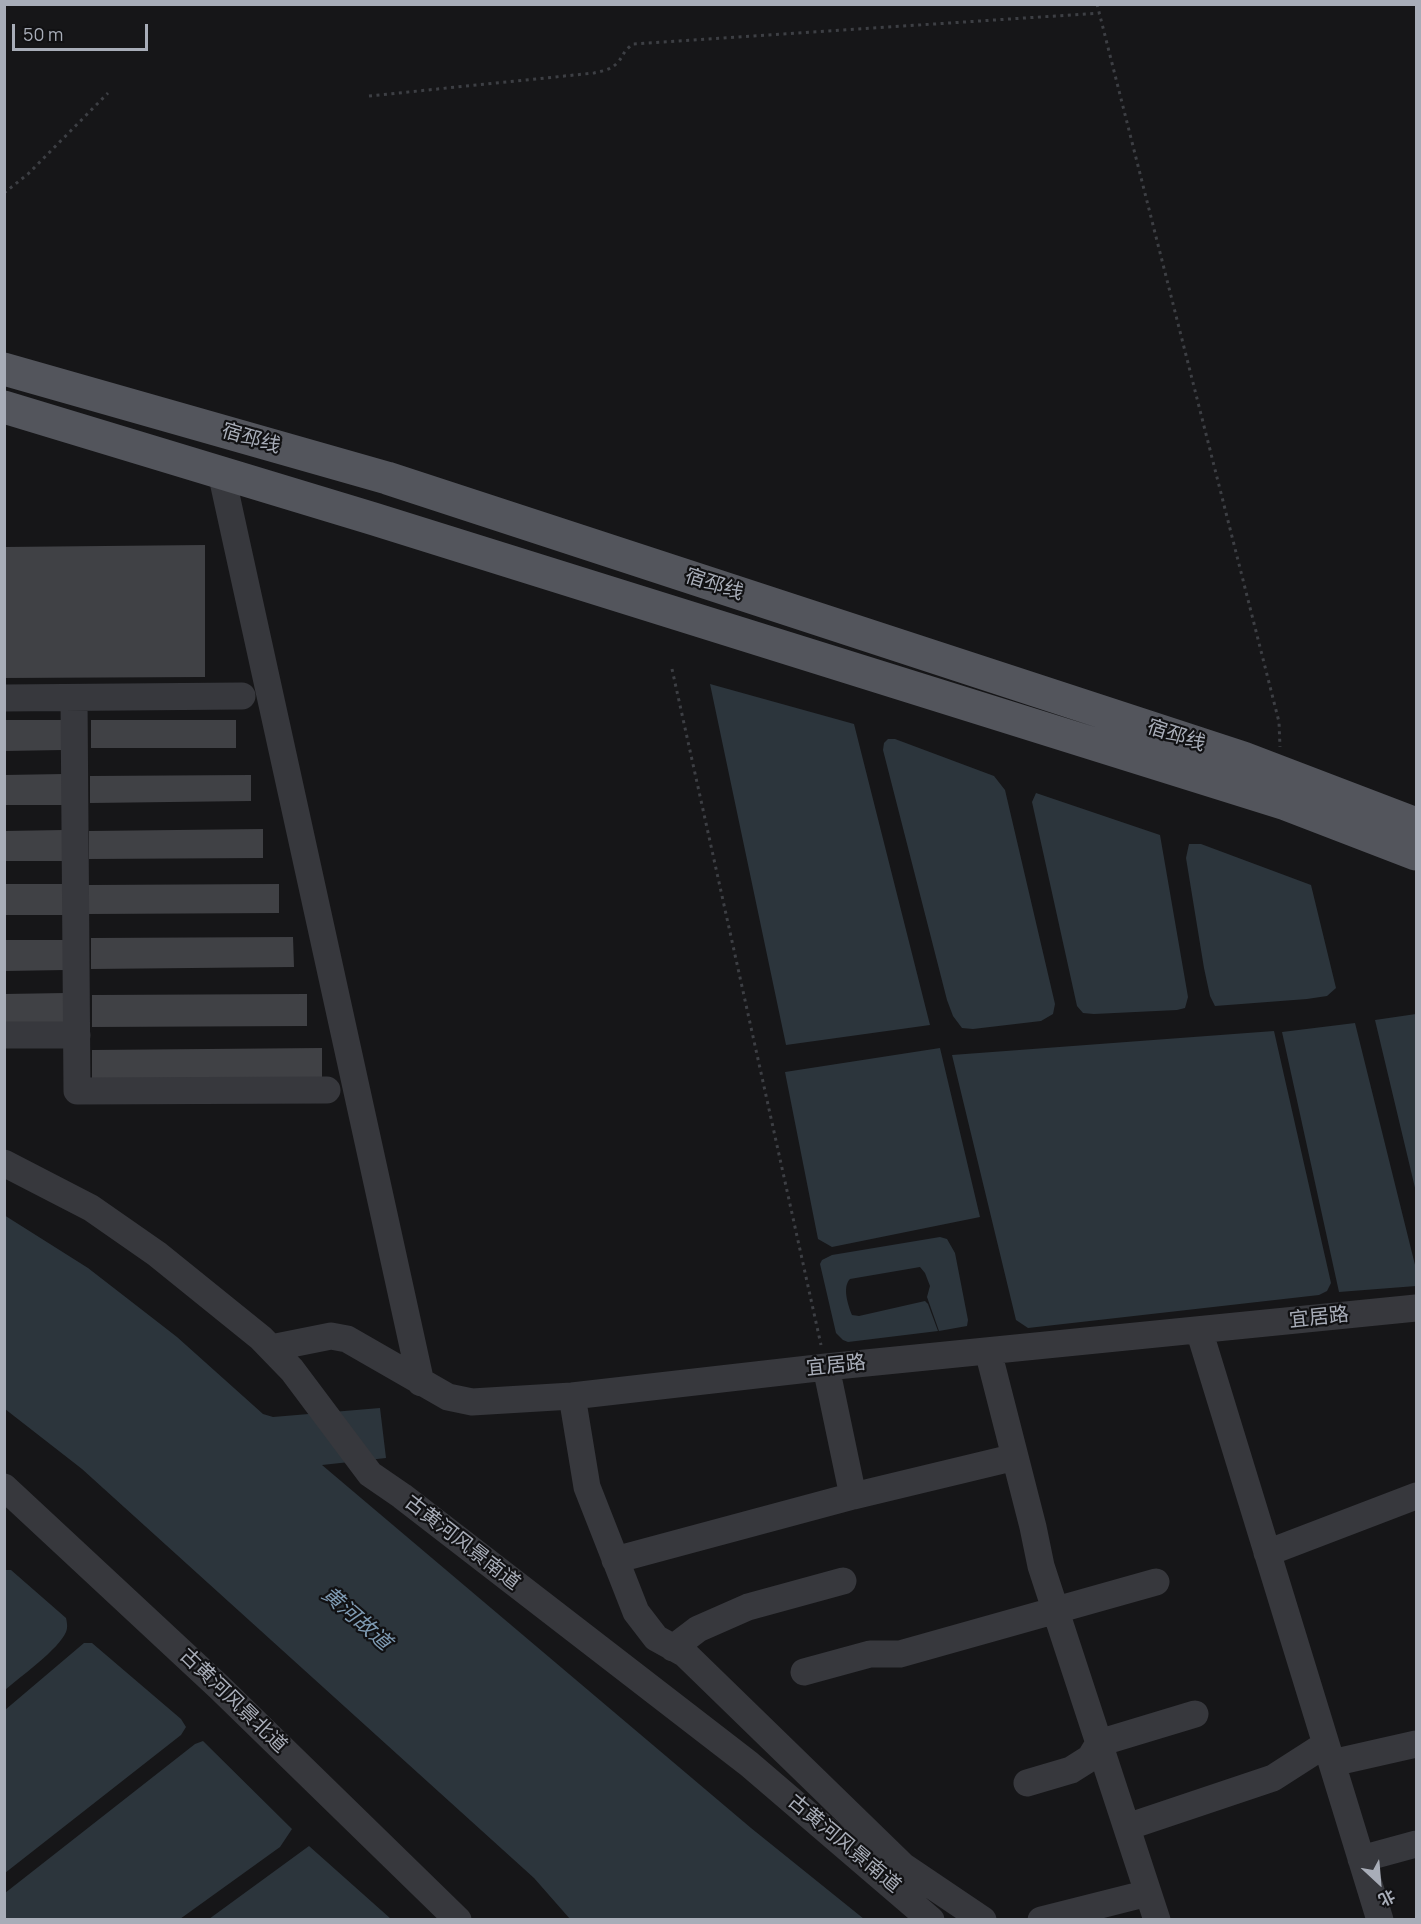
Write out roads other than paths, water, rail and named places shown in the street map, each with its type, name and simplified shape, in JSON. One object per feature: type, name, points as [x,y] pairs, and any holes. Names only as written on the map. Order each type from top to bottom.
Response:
[{"type":"main road","name":"宿邳线","points":[[4,369],[387,478],[1221,750],[1416,824]]},
{"type":"main road","name":"宿邳线","points":[[4,407],[221,472],[1286,804],[1416,854]]},
{"type":"street","points":[[221,472],[421,1383]]},
{"type":"street","points":[[4,699],[242,696]]},
{"type":"street","points":[[74,698],[77,1091],[327,1090]]},
{"type":"street","points":[[4,1035],[76,1035]]},
{"type":"street","name":"古黄河风景南道","points":[[4,1163],[91,1208],[157,1254],[261,1338],[292,1370],[370,1474],[402,1496],[749,1764],[932,1920]]},
{"type":"street","name":"宜居路","points":[[271,1348],[331,1336],[347,1339],[448,1397],[472,1401],[572,1396],[826,1367],[1416,1308]]},
{"type":"street","points":[[1199,1330],[1380,1920]]},
{"type":"street","points":[[988,1351],[1034,1527],[1041,1566],[1157,1920]]},
{"type":"street","points":[[826,1367],[853,1496]]},
{"type":"street","points":[[572,1396],[587,1486],[636,1612],[656,1638],[685,1654],[903,1866],[982,1920]]},
{"type":"street","points":[[615,1560],[853,1496],[1015,1457]]},
{"type":"street","name":"古黄河风景北道","points":[[4,1487],[219,1687],[458,1920]]},
{"type":"street","points":[[1267,1553],[1416,1496]]},
{"type":"street","points":[[673,1648],[698,1629],[748,1607],[843,1581]]},
{"type":"street","points":[[804,1672],[870,1654],[900,1654],[1156,1582]]},
{"type":"street","points":[[1027,1783],[1071,1770],[1090,1758],[1099,1743],[1195,1714]]},
{"type":"street","points":[[1127,1827],[1273,1778],[1329,1754],[1416,1744]]},
{"type":"street","points":[[1361,1859],[1416,1844]]},
{"type":"street","points":[[1041,1920],[1148,1893]]},
{"type":"water","points":[[710,684],[854,724],[930,1025],[786,1045]]},
{"type":"water","points":[[888,739],[895,739],[994,776],[1005,790],[1055,1004],[1053,1014],[1041,1021],[973,1029],[962,1028],[953,1016],[883,750],[884,743]]},
{"type":"water","points":[[1036,793],[1160,835],[1188,997],[1185,1008],[1094,1014],[1083,1013],[1077,1006],[1032,802]]},
{"type":"water","points":[[1189,844],[1201,844],[1311,885],[1336,988],[1327,996],[1307,999],[1215,1006],[1210,996],[1204,968],[1186,858]]},
{"type":"water","points":[[1416,1014],[1416,1192],[1375,1020]]},
{"type":"water","points":[[1355,1023],[1416,1269],[1416,1286],[1339,1292],[1282,1032]]},
{"type":"water","points":[[1274,1031],[1331,1283],[1327,1291],[1319,1295],[1028,1328],[1016,1320],[952,1055]]},
{"type":"water","points":[[940,1048],[980,1217],[832,1247],[818,1239],[785,1072]]},
{"type":"water","name":"黄河故道","points":[[4,1215],[88,1268],[177,1337],[263,1414],[273,1417],[380,1408],[386,1458],[322,1465],[751,1828],[864,1919],[570,1919],[534,1878],[82,1469],[5,1409]]},
{"type":"water","points":[[940,1237],[947,1239],[955,1253],[968,1320],[967,1326],[939,1331],[927,1297],[930,1286],[920,1267],[850,1279],[846,1287],[846,1296],[852,1315],[859,1316],[925,1301],[938,1331],[848,1342],[836,1333],[820,1264],[822,1260],[832,1255]]},
{"type":"water","points":[[5,1570],[11,1570],[66,1618],[67,1627],[56,1646],[5,1690]]},
{"type":"water","points":[[84,1643],[92,1643],[181,1719],[186,1727],[181,1735],[5,1873],[5,1710]]},
{"type":"water","points":[[203,1741],[292,1829],[280,1847],[180,1919],[5,1919],[5,1893],[195,1744]]},
{"type":"water","points":[[309,1846],[391,1919],[209,1919]]}]
